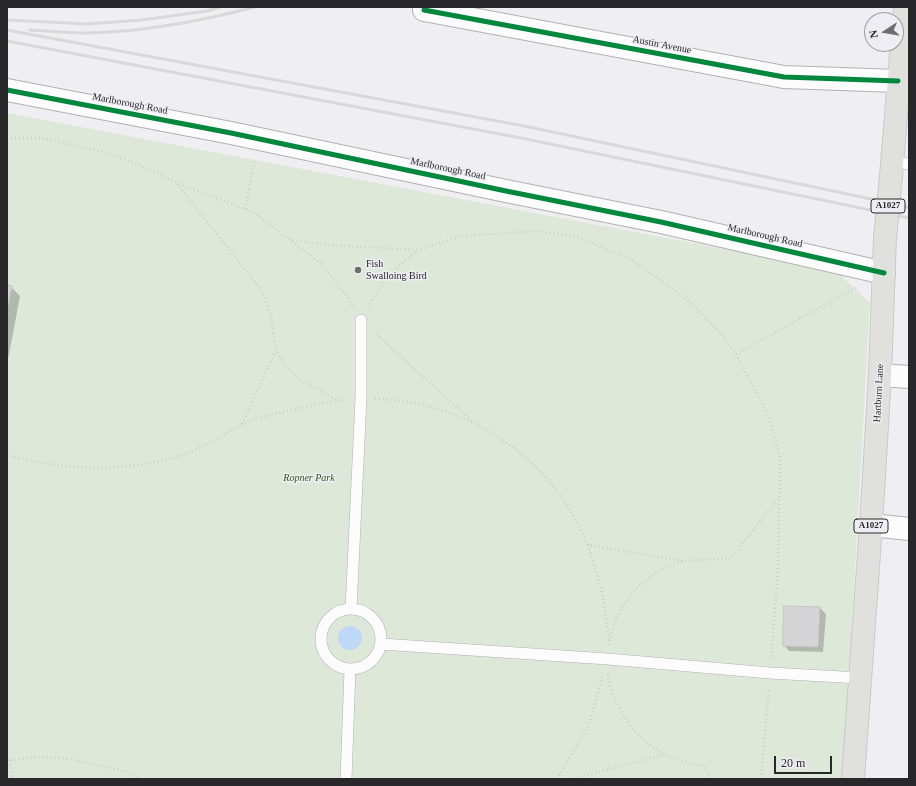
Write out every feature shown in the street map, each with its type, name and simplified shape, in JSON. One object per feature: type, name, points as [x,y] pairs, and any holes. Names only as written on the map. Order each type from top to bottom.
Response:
[{"type":"main road","name":"Hartburn Lane","points":[[853,779],[880,375],[885,237],[901,168],[898,81],[905,7]]},
{"type":"street","name":"Austin Avenue","points":[[424,10],[784,77],[898,81]]},
{"type":"street","name":"Marlborough Road","points":[[7,90],[231,133],[661,222],[884,274]]},
{"type":"street","points":[[880,375],[909,376]]},
{"type":"street","points":[[871,525],[909,529]]},
{"type":"lane","points":[[351,609],[361,398],[361,320]]},
{"type":"lane","points":[[351,609],[361,611],[370,616],[377,624],[381,634],[381,644],[374,660],[366,666],[350,670],[339,668],[330,662],[324,654],[321,644],[321,634],[325,624],[331,616],[340,611],[351,609]]},
{"type":"lane","points":[[381,644],[608,659],[770,673],[860,678]]},
{"type":"lane","points":[[346,779],[350,670]]},
{"type":"path","points":[[7,138],[42,138],[104,152],[140,165],[175,182],[253,212],[322,264],[348,298],[361,320],[474,423]]},
{"type":"path","points":[[245,209],[257,153]]},
{"type":"path","points":[[175,182],[260,288],[271,315],[276,350],[285,365],[299,379],[338,400]]},
{"type":"path","points":[[361,320],[384,280],[402,262],[418,250],[462,236],[537,231],[578,237],[632,260],[685,298],[721,333],[736,354],[770,419],[780,457],[778,568],[761,779]]},
{"type":"path","points":[[289,239],[326,245],[418,250]]},
{"type":"path","points":[[736,354],[884,274]]},
{"type":"path","points":[[241,424],[276,350]]},
{"type":"path","points":[[7,455],[29,461],[60,465],[99,467],[138,465],[170,458],[192,451],[241,424],[270,414],[338,400],[361,398],[385,399],[431,406],[474,423],[511,446],[535,466],[556,489],[571,511],[588,545],[602,591],[609,642]]},
{"type":"path","points":[[588,545],[682,561],[730,558],[780,497]]},
{"type":"path","points":[[557,779],[589,725],[608,659]]},
{"type":"path","points":[[572,779],[664,755]]},
{"type":"path","points":[[13,779],[8,760],[34,757],[65,758],[124,771],[141,779]]},
{"type":"green space","name":"Ropner Park","points":[[7,113],[835,270],[870,303],[843,779],[7,779]]},
{"type":"water","points":[[350,626],[359,629],[362,638],[359,647],[350,650],[341,647],[338,638],[341,629]]},
{"type":"building","points":[[7,285],[12,286],[7,311]]},
{"type":"building","points":[[784,606],[820,607],[818,647],[783,646]]},
{"type":"railway","points":[[7,20],[87,24],[142,20],[207,11],[221,7]]},
{"type":"railway","points":[[30,30],[88,33],[151,28],[214,17],[255,7]]},
{"type":"railway","points":[[7,30],[524,126],[909,207]]},
{"type":"railway","points":[[7,41],[521,138],[909,218]]},
{"type":"cycle path","points":[[424,10],[784,77],[898,81]]},
{"type":"cycle path","points":[[7,90],[231,133],[661,222],[884,273]]},
{"type":"place","name":"Fish Swalloing Bird","points":[[358,270]]}]
